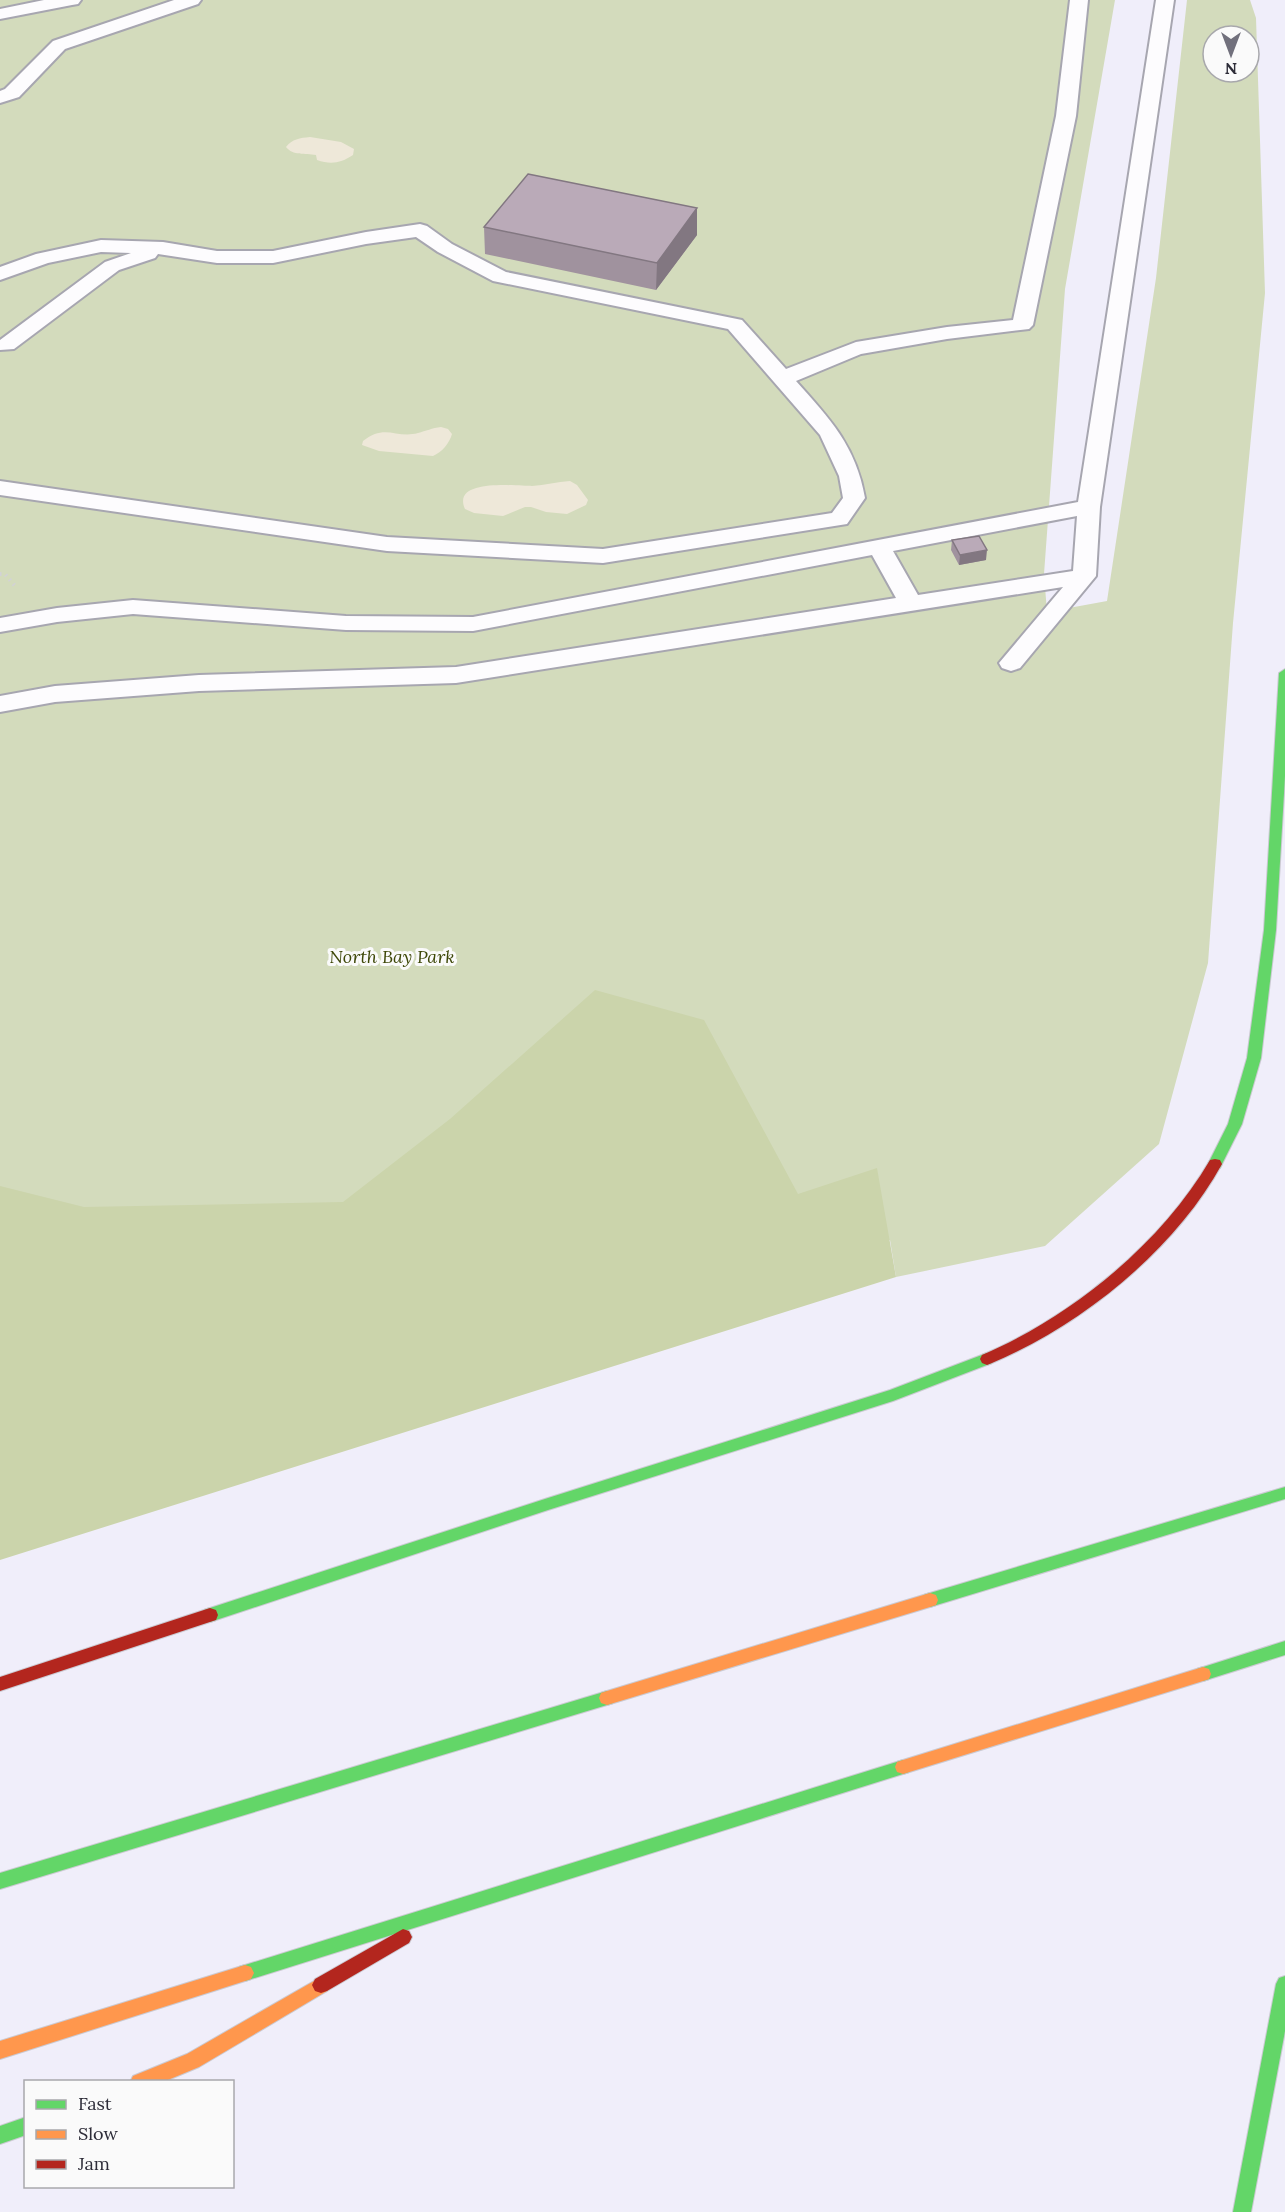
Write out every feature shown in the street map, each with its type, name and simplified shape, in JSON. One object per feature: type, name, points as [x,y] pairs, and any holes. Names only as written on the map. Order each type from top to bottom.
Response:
[{"type":"main road","points":[[0,1684],[559,1500],[893,1395],[1015,1348],[1101,1293],[1156,1245],[1207,1179],[1235,1124],[1254,1058],[1270,930],[1285,672]]},
{"type":"main road","points":[[0,1881],[1285,1493]]},
{"type":"main road","points":[[0,2050],[1285,1648]]},
{"type":"main road","points":[[144,2080],[193,2061],[452,1909]]},
{"type":"main road","points":[[1242,2212],[1285,1984]]},
{"type":"main road","points":[[0,2135],[24,2127]]},
{"type":"lane","points":[[0,14],[72,0]]},
{"type":"lane","points":[[0,97],[12,93],[59,45],[192,0]]},
{"type":"lane","points":[[784,378],[856,348],[947,333],[1022,325],[1066,116],[1079,0]]},
{"type":"lane","points":[[1011,663],[1084,576],[1089,507],[1165,0]]},
{"type":"lane","points":[[0,274],[43,258],[101,246],[164,248],[217,257],[273,257],[366,238],[420,230],[445,248],[500,277],[735,324],[830,433],[850,476],[854,498],[839,519],[603,556],[387,544],[0,488]]},
{"type":"lane","points":[[7,345],[112,266],[164,248]]},
{"type":"lane","points":[[0,625],[57,615],[133,607],[346,623],[473,624],[1089,507]]},
{"type":"lane","points":[[879,547],[911,604]]},
{"type":"lane","points":[[0,704],[55,694],[199,683],[456,675],[1084,576]]},
{"type":"green space","name":"North Bay Park","points":[[0,0],[1115,0],[1065,289],[1044,574],[1047,612],[1107,601],[1156,278],[1187,0],[1250,0],[1256,24],[1201,24],[1201,84],[1258,84],[1265,293],[1233,623],[1208,963],[1159,1144],[1045,1246],[896,1277],[890,1240],[0,1453]]},
{"type":"green space","points":[[595,990],[704,1020],[798,1194],[877,1168],[896,1277],[0,1560],[0,1186],[84,1207],[343,1202],[450,1119]]},
{"type":"sand","points":[[310,137],[341,142],[354,149],[353,155],[331,163],[317,160],[316,155],[296,153],[286,147],[300,138]]},
{"type":"sand","points":[[441,427],[448,429],[452,434],[445,447],[433,456],[379,451],[362,445],[363,441],[378,433],[410,434]]},
{"type":"sand","points":[[570,481],[577,485],[588,500],[586,505],[567,514],[546,512],[531,507],[525,507],[503,516],[474,513],[465,509],[463,499],[467,492],[476,488],[501,485],[532,486]]},
{"type":"building","points":[[528,174],[697,208],[657,263],[484,227]]},
{"type":"building","points":[[979,536],[987,550],[960,555],[952,540]]},
{"type":"traffic: fast","points":[[1215,1164],[1235,1124],[1254,1058],[1270,930],[1285,673]]},
{"type":"traffic: fast","points":[[210,1615],[548,1504],[893,1395],[987,1359]]},
{"type":"traffic: fast","points":[[930,1600],[1285,1493]]},
{"type":"traffic: fast","points":[[1203,1674],[1285,1648]]},
{"type":"traffic: fast","points":[[0,1881],[607,1698]]},
{"type":"traffic: fast","points":[[245,1973],[903,1767]]},
{"type":"traffic: fast","points":[[1242,2212],[1285,1984]]},
{"type":"traffic: fast","points":[[0,2135],[24,2127]]},
{"type":"traffic: slow","points":[[607,1698],[930,1600]]},
{"type":"traffic: slow","points":[[903,1767],[1203,1674]]},
{"type":"traffic: slow","points":[[0,2050],[245,1973]]},
{"type":"traffic: slow","points":[[144,2080],[193,2061],[321,1985]]},
{"type":"traffic: jam","points":[[987,1359],[1045,1328],[1086,1301],[1129,1268],[1168,1231],[1186,1210],[1215,1164]]},
{"type":"traffic: jam","points":[[0,1684],[210,1615]]},
{"type":"traffic: jam","points":[[321,1985],[403,1937]]}]
